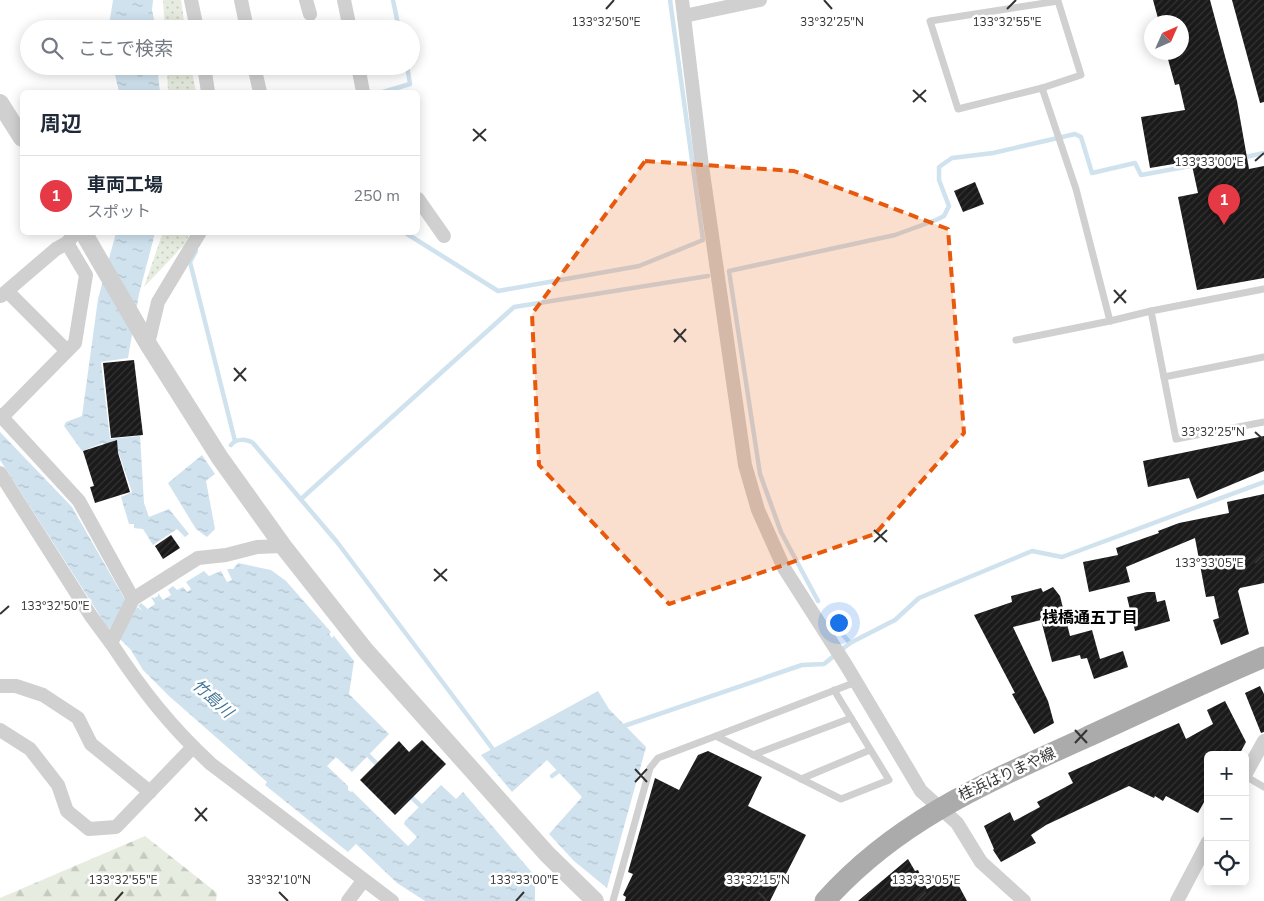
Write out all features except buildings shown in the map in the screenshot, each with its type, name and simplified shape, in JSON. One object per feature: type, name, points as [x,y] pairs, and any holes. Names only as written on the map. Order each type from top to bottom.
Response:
[{"type":"main road","name":"桂浜はりまや線","points":[[825,901],[880,850],[940,808],[970,790],[1264,656]]},
{"type":"street","points":[[191,0],[195,20]]},
{"type":"street","points":[[241,0],[245,20]]},
{"type":"street","points":[[306,0],[310,14]]},
{"type":"street","points":[[344,0],[348,20]]},
{"type":"street","points":[[682,0],[704,186],[744,465],[758,510],[784,568],[846,665],[921,791],[957,823],[981,862],[1024,901]]},
{"type":"street","points":[[684,16],[760,0]]},
{"type":"street","points":[[205,75],[208,90]]},
{"type":"street","points":[[256,75],[260,90]]},
{"type":"street","points":[[360,75],[363,90]]},
{"type":"street","points":[[0,104],[20,135]]},
{"type":"street","points":[[420,202],[444,236]]},
{"type":"street","points":[[86,235],[146,340],[220,458],[283,546],[365,650],[547,854],[595,901]]},
{"type":"street","points":[[146,340],[158,302],[198,235]]},
{"type":"street","points":[[67,351],[4,294],[71,238],[86,275],[76,343],[1,416],[79,502],[132,602]]},
{"type":"street","points":[[0,473],[151,702],[211,764],[363,881],[392,901]]},
{"type":"street","points":[[112,641],[132,602],[198,558],[226,555],[257,547],[283,546]]},
{"type":"street","points":[[0,686],[16,686],[43,695],[78,718],[91,744],[150,792]]},
{"type":"street","points":[[0,730],[30,749],[58,785],[67,811],[89,829],[116,827],[193,747]]},
{"type":"street","points":[[1249,769],[1264,742]]},
{"type":"street","points":[[1176,901],[1204,849]]},
{"type":"street","points":[[348,901],[363,881]]},
{"type":"lane","points":[[1058,2],[1081,75],[1042,88],[958,109],[930,22],[1058,2]]},
{"type":"lane","points":[[1042,88],[1076,189],[1110,321]]},
{"type":"lane","points":[[1016,340],[1264,289]]},
{"type":"lane","points":[[1151,311],[1176,439],[1264,422]]},
{"type":"lane","points":[[1164,377],[1264,357]]},
{"type":"lane","points":[[613,901],[650,768],[658,758],[856,682]]},
{"type":"lane","points":[[716,736],[841,799],[889,780],[834,690]]},
{"type":"lane","points":[[753,755],[851,718]]},
{"type":"lane","points":[[801,779],[870,750]]},
{"type":"lane","points":[[1249,778],[1264,787]]},
{"type":"highlighted area","points":[[645,161],[794,171],[948,229],[964,433],[875,534],[669,604],[539,465],[532,314]]},
{"type":"green space","points":[[163,0],[181,0],[184,20],[164,20]]},
{"type":"green space","points":[[167,75],[193,75],[196,90],[168,90]]},
{"type":"green space","points":[[162,235],[189,235],[184,245],[144,287]]},
{"type":"green space","points":[[145,836],[217,893],[216,901],[0,901],[0,898]]},
{"type":"water","points":[[113,0],[153,0],[152,10],[154,20],[110,19]]},
{"type":"water","points":[[115,75],[158,75],[160,90],[119,90]]},
{"type":"water","points":[[115,235],[154,235],[139,294],[128,358],[101,362],[110,439],[140,436],[144,503],[149,517],[169,509],[189,534],[185,537],[177,529],[153,545],[143,529],[134,528],[134,524],[129,524],[121,497],[132,492],[119,454],[108,457],[103,443],[82,451],[64,426],[66,422],[82,416],[98,299]]},
{"type":"water","name":"竹島川","points":[[0,432],[72,507],[124,598],[136,609],[137,607],[143,611],[138,606],[141,603],[148,609],[155,604],[151,597],[158,596],[158,593],[163,600],[171,595],[168,590],[173,586],[177,590],[183,587],[187,592],[191,589],[186,582],[204,571],[209,576],[221,571],[227,582],[232,580],[227,569],[233,569],[238,563],[271,570],[286,581],[331,632],[329,634],[332,638],[334,636],[354,661],[349,694],[389,734],[352,772],[336,757],[327,766],[348,786],[348,790],[352,791],[408,846],[417,837],[404,824],[405,821],[441,785],[456,799],[463,792],[535,876],[535,901],[425,901],[397,883],[356,844],[348,852],[265,785],[267,782],[169,696],[143,670],[131,650],[106,625],[0,460]]},
{"type":"water","points":[[202,455],[215,474],[206,481],[215,529],[207,537],[196,529],[168,483]]},
{"type":"water","points":[[598,691],[609,709],[646,747],[607,888],[574,861],[549,834],[582,797],[547,760],[512,792],[481,755]]},
{"type":"waterway","points":[[393,0],[397,20]]},
{"type":"waterway","points":[[409,235],[498,291],[639,266],[703,240],[670,0]]},
{"type":"waterway","points":[[390,90],[410,84],[408,75]]},
{"type":"waterway","points":[[818,601],[781,532],[760,474],[729,271],[895,235],[944,216],[949,206],[939,180],[939,167],[952,158],[993,153],[1075,134],[1081,137],[1092,173],[1135,163],[1141,175],[1196,165]]},
{"type":"waterway","points":[[1241,158],[1264,153]]},
{"type":"waterway","points":[[196,251],[190,262],[235,441]]},
{"type":"waterway","points":[[301,499],[514,307],[708,276]]},
{"type":"waterway","points":[[231,445],[236,441],[242,440],[253,443],[337,542],[495,752]]},
{"type":"waterway","points":[[621,727],[802,665],[824,664],[850,643],[895,620],[919,598],[1032,551],[1062,557],[1264,482]]},
{"type":"waterway","points":[[837,628],[850,643]]},
{"type":"waterway","points":[[365,752],[381,768]]},
{"type":"waterway","points":[[552,776],[563,768]]},
{"type":"waterway","points":[[408,794],[424,809]]},
{"type":"place","name":"車両工場","points":[[1224,225]]},
{"type":"district","name":"桟橋通五丁目","points":[[1090,617]]}]
